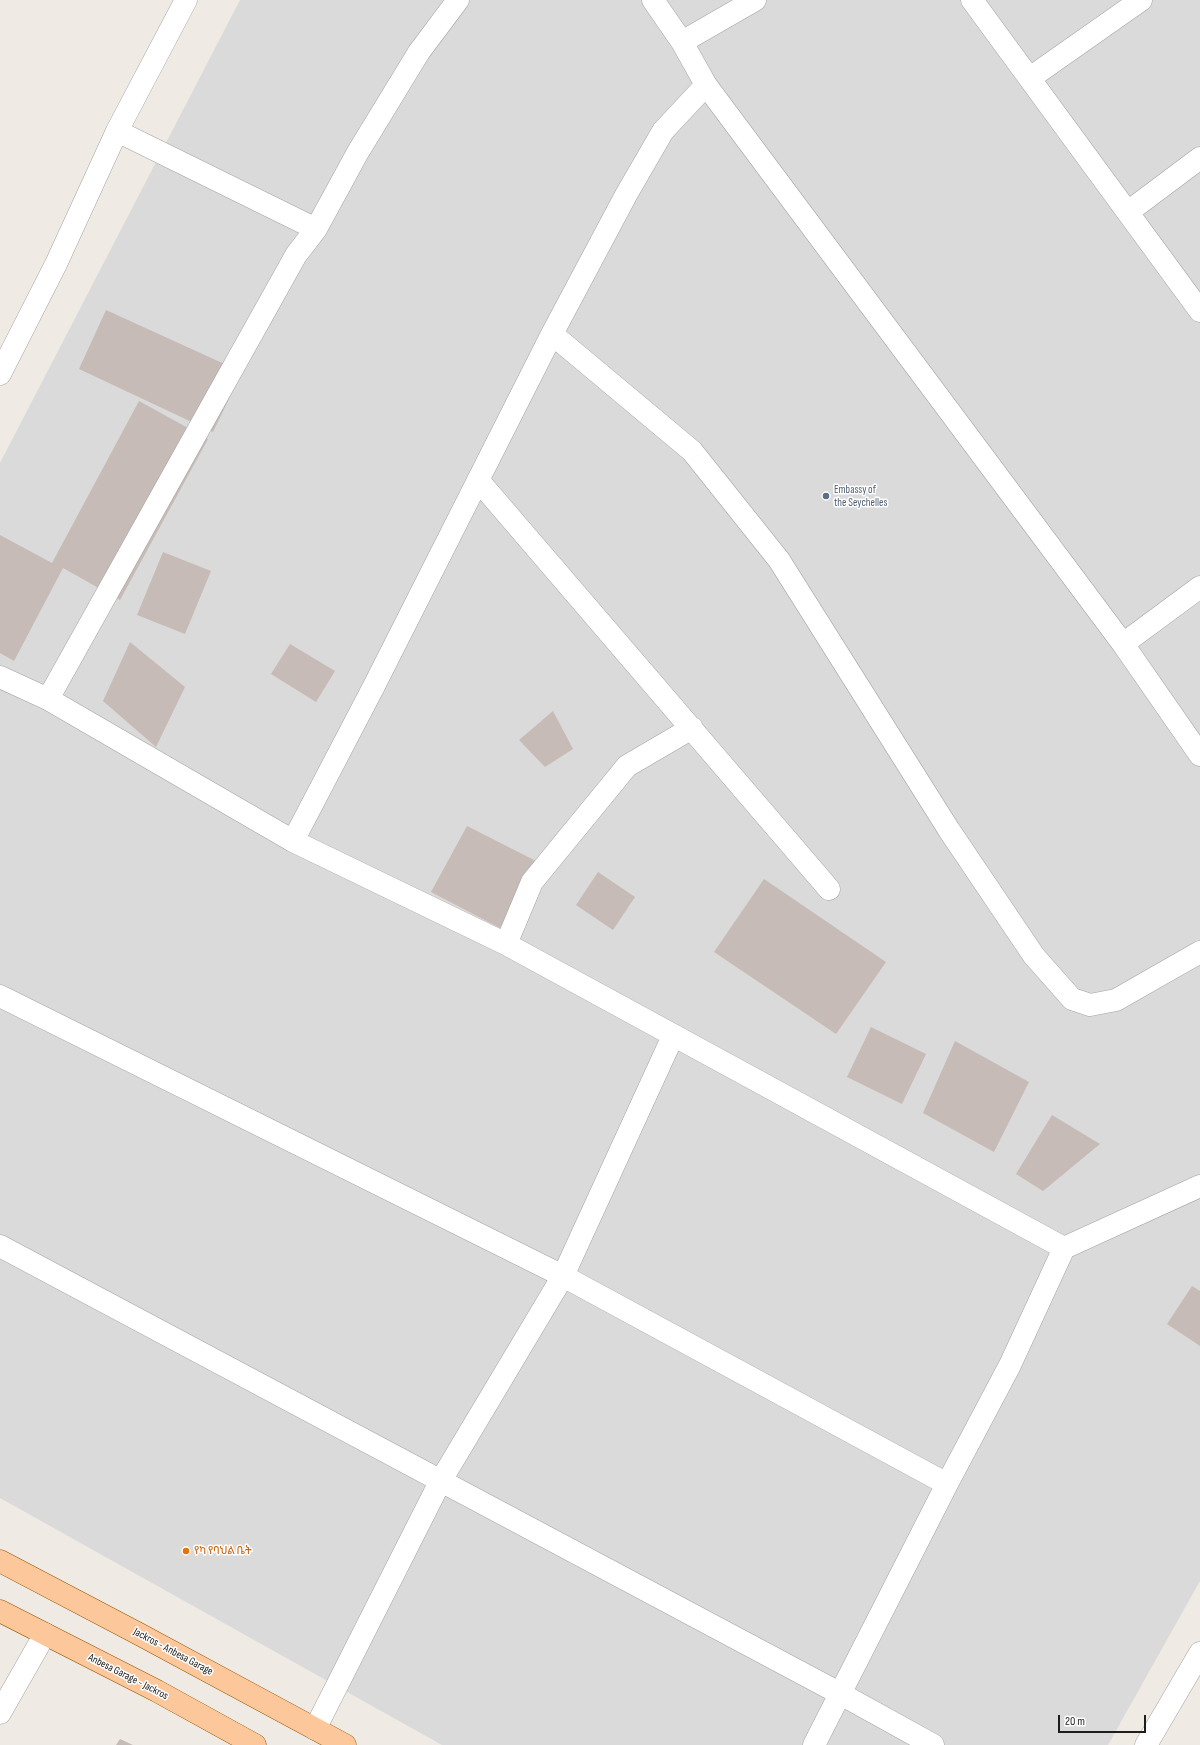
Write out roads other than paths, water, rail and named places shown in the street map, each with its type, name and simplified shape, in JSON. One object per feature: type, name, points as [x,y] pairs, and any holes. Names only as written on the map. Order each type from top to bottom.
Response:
[{"type":"main road","name":"Jackros - Anbesa Garage","points":[[0,1562],[345,1745]]},
{"type":"main road","name":"Anbesa Garage - Jackros","points":[[0,1611],[157,1692],[255,1745]]},
{"type":"street","points":[[0,374],[56,264],[117,130],[186,0]]},
{"type":"street","points":[[48,699],[296,256],[316,229],[358,152],[419,52],[458,0]]},
{"type":"street","points":[[653,0],[682,42],[706,85],[1123,644],[1200,755]]},
{"type":"street","points":[[682,42],[755,0]]},
{"type":"street","points":[[972,0],[1200,310]]},
{"type":"street","points":[[1030,78],[1141,0]]},
{"type":"street","points":[[293,841],[374,686],[552,334],[626,195],[663,131],[706,85]]},
{"type":"street","points":[[117,130],[316,229]]},
{"type":"street","points":[[1128,212],[1200,158]]},
{"type":"street","points":[[552,334],[692,451],[766,542],[783,566],[949,830],[1034,956],[1072,999],[1090,1005],[1116,1000],[1200,952]]},
{"type":"street","points":[[478,480],[829,888]]},
{"type":"street","points":[[1123,644],[1200,587]]},
{"type":"street","points":[[0,677],[48,699],[293,841],[506,944],[1064,1248]]},
{"type":"street","points":[[506,944],[532,882],[627,766],[692,728]]},
{"type":"street","points":[[0,996],[563,1276],[947,1484]]},
{"type":"street","points":[[315,1729],[440,1482],[563,1276],[673,1036]]},
{"type":"street","points":[[814,1745],[839,1693],[1010,1365],[1064,1248],[1200,1186]]},
{"type":"street","points":[[0,1246],[440,1482],[839,1693],[933,1745]]},
{"type":"street","points":[[0,1713],[45,1634]]},
{"type":"street","points":[[1146,1745],[1200,1653]]},
{"type":"place","name":"Embassy of the Seychelles","points":[[826,496]]},
{"type":"place","name":"የካ የባህል ቤት","points":[[186,1551]]}]
